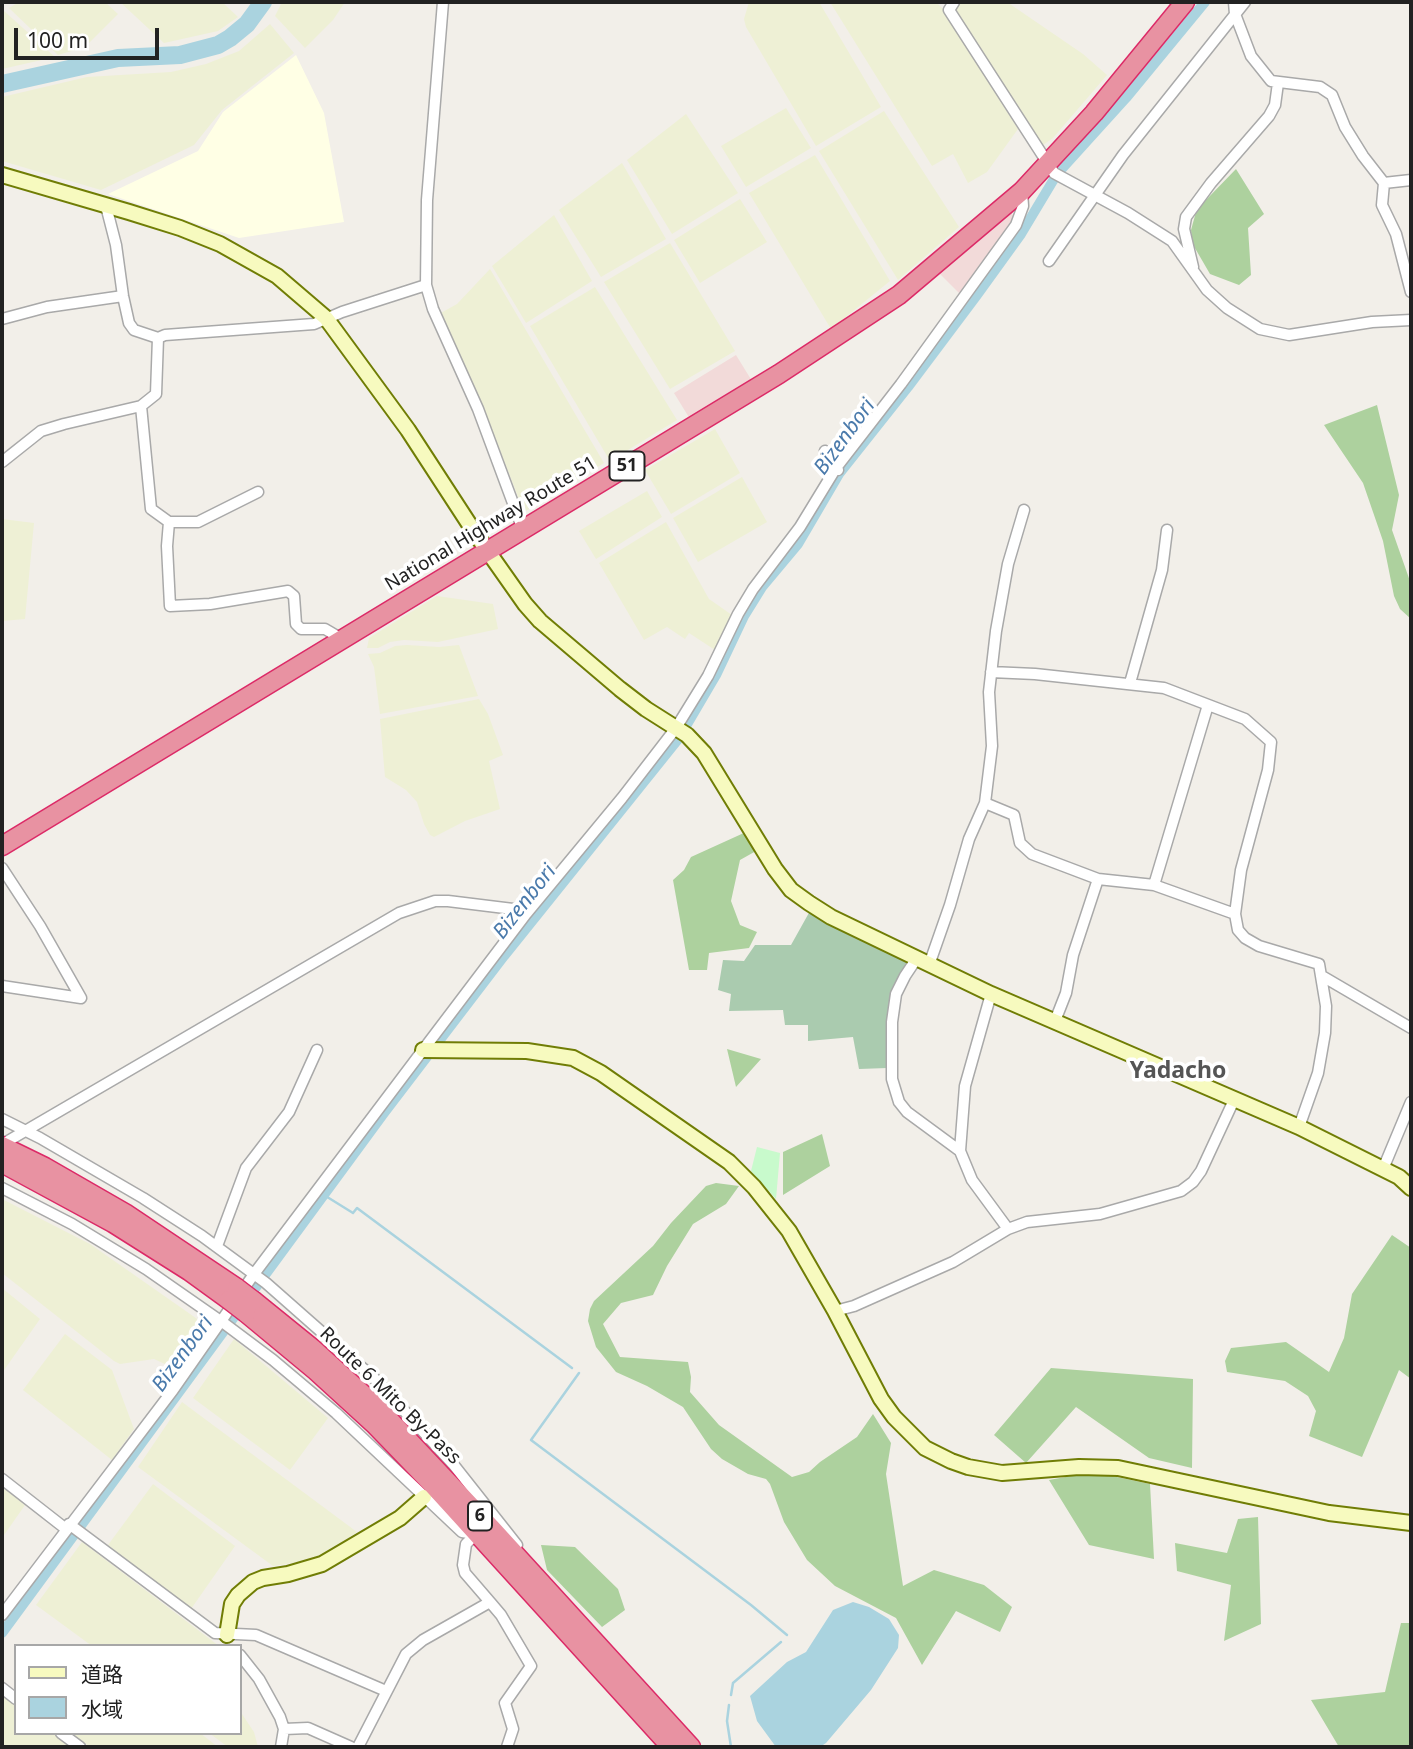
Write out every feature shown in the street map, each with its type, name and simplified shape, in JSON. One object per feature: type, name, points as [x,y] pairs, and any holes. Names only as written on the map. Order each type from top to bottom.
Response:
[{"type":"highway","name":"National Highway Route 51","points":[[2,846],[832,341],[900,295],[1022,191],[1094,113],[1185,2]]},
{"type":"highway","name":"Route 6 Mito By-Pass","points":[[5,1144],[125,1213],[250,1307],[312,1348],[379,1409],[691,1747]]},
{"type":"highway","name":"Route 6 Mito By-Pass","points":[[2,1163],[113,1223],[189,1271],[233,1294]]},
{"type":"highway","name":"Route 6 Mito By-Pass","points":[[250,1307],[374,1424],[671,1747]]},
{"type":"street","points":[[443,2],[427,200],[426,285],[433,309],[478,409],[523,530]]},
{"type":"street","points":[[954,2],[949,10],[1054,173],[1172,241],[1207,290],[1227,308],[1260,329],[1289,335],[1372,322],[1411,320]]},
{"type":"street","points":[[1234,2],[1235,14],[1251,56],[1264,73],[1278,83],[1320,87],[1332,95],[1345,127],[1384,183],[1382,205],[1396,234],[1411,292]]},
{"type":"street","points":[[1049,261],[1094,194],[1245,2]]},
{"type":"street","points":[[1193,272],[1184,229],[1186,217],[1211,183],[1269,116],[1275,105],[1278,83]]},
{"type":"street","points":[[2,175],[180,228],[230,249],[277,276],[326,318],[408,430],[525,604],[540,621],[628,696],[681,731],[704,753],[790,890],[831,917],[990,994],[1299,1127],[1383,1168],[1411,1188]]},
{"type":"street","points":[[1384,183],[1411,180]]},
{"type":"street","points":[[2,1615],[72,1528],[173,1390],[226,1325],[431,1050],[526,914],[681,731],[753,589],[800,527],[837,469],[1016,225],[1023,206],[1022,191]]},
{"type":"street","points":[[106,206],[121,269],[129,323],[134,330],[158,338],[165,335],[314,324],[426,285]]},
{"type":"street","points":[[2,319],[47,307],[123,296]]},
{"type":"street","points":[[2,462],[41,431],[141,406],[156,394],[158,338]]},
{"type":"street","points":[[141,406],[150,509],[169,522],[198,522],[258,492]]},
{"type":"street","points":[[825,451],[837,469]]},
{"type":"street","points":[[960,1151],[907,1112],[899,1102],[892,1079],[892,1022],[896,994],[905,976],[923,961],[950,905],[969,839],[985,803],[992,746],[989,692],[996,631],[1008,564],[1024,510]]},
{"type":"street","points":[[169,522],[167,546],[170,606],[210,604],[288,591],[294,596],[296,624],[301,629],[325,629],[342,639]]},
{"type":"street","points":[[1130,683],[1161,570],[1167,530]]},
{"type":"street","points":[[991,672],[1164,688],[1245,719],[1271,742],[1268,770],[1241,870],[1235,914],[1238,930],[1245,938],[1259,946],[1319,964],[1326,1006],[1325,1033],[1318,1073],[1299,1127]]},
{"type":"street","points":[[1154,885],[1208,705]]},
{"type":"street","points":[[985,803],[1014,814],[1020,843],[1031,854],[1098,879],[1154,885],[1235,914]]},
{"type":"street","points":[[2,868],[40,926],[81,998],[2,986]]},
{"type":"street","points":[[1055,1021],[1066,993],[1073,955],[1098,879]]},
{"type":"street","points":[[5,1144],[399,913],[435,901],[448,901],[513,909],[526,914]]},
{"type":"street","points":[[1322,976],[1411,1028]]},
{"type":"street","points":[[990,994],[965,1086],[960,1151],[972,1180],[1008,1230]]},
{"type":"street","points":[[431,1050],[540,1052],[573,1058],[601,1073],[729,1162],[789,1231],[876,1390],[894,1417],[925,1448],[951,1461],[1002,1473],[1080,1467],[1118,1468],[1329,1513],[1411,1523]]},
{"type":"street","points":[[217,1246],[246,1168],[289,1112],[317,1051]]},
{"type":"street","points":[[835,1311],[854,1306],[953,1262],[1027,1222],[1100,1214],[1188,1187],[1206,1163],[1234,1100]]},
{"type":"street","points":[[1383,1168],[1411,1102]]},
{"type":"street","points":[[2,1119],[144,1198],[217,1246],[260,1278],[346,1352],[417,1423],[502,1524],[552,1594]]},
{"type":"street","points":[[2,1188],[72,1224],[146,1269],[226,1325],[304,1385],[462,1532],[476,1534]]},
{"type":"street","points":[[2,1479],[215,1633],[230,1640],[256,1635],[386,1691]]},
{"type":"street","points":[[230,1640],[232,1604],[238,1595],[253,1583],[263,1578],[322,1564],[400,1518],[424,1497]]},
{"type":"street","points":[[476,1534],[466,1544],[463,1564],[465,1573],[501,1615],[531,1666],[505,1703],[513,1729],[507,1747]]},
{"type":"street","points":[[358,1747],[406,1654],[415,1645],[490,1602]]},
{"type":"street","points":[[242,1658],[259,1679],[280,1717],[284,1729],[281,1747]]},
{"type":"street","points":[[284,1729],[308,1728],[351,1747]]},
{"type":"street","points":[[64,1735],[80,1747]]},
{"type":"shaded area","points":[[19,2],[105,2],[118,14],[85,47],[58,55],[9,8]]},
{"type":"shaded area","points":[[120,2],[222,2],[238,17],[218,31],[164,43]]},
{"type":"shaded area","points":[[282,2],[345,2],[333,20],[305,48],[275,16]]},
{"type":"shaded area","points":[[749,2],[819,2],[881,107],[816,146],[746,27],[744,19]]},
{"type":"shaded area","points":[[830,2],[936,2],[942,8],[1018,129],[987,172],[968,183],[953,154],[932,166]]},
{"type":"shaded area","points":[[958,2],[1007,2],[1083,54],[1107,75],[1053,138],[1043,145],[953,9]]},
{"type":"shaded area","points":[[3,10],[55,57],[2,69]]},
{"type":"shaded area","points":[[270,24],[294,53],[222,110],[194,145],[101,190],[2,161],[2,97],[87,77],[171,72],[206,64],[239,51]]},
{"type":"shaded area","points":[[296,55],[324,113],[344,222],[239,238],[108,194],[198,151],[223,112]]},
{"type":"shaded area","points":[[786,108],[811,148],[746,187],[721,146]]},
{"type":"shaded area","points":[[884,111],[959,227],[898,280],[819,151]]},
{"type":"shaded area","points":[[686,114],[738,193],[672,234],[627,160]]},
{"type":"shaded area","points":[[815,155],[890,281],[831,329],[749,193]]},
{"type":"shaded area","points":[[622,163],[666,239],[601,277],[559,210]]},
{"type":"shaded area","points":[[740,199],[767,242],[700,283],[674,240]]},
{"type":"shaded area","points":[[1011,210],[1014,219],[960,294],[939,273]]},
{"type":"shaded area","points":[[554,215],[592,281],[526,323],[492,266]]},
{"type":"shaded area","points":[[670,243],[735,351],[670,389],[604,282]]},
{"type":"shaded area","points":[[490,269],[604,463],[524,512],[482,405],[439,314],[457,304]]},
{"type":"shaded area","points":[[595,287],[677,420],[610,461],[530,326]]},
{"type":"shaded area","points":[[736,355],[752,381],[690,419],[674,393]]},
{"type":"shaded area","points":[[715,429],[740,473],[671,514],[645,470]]},
{"type":"shaded area","points":[[742,477],[767,522],[698,562],[673,518]]},
{"type":"shaded area","points":[[647,491],[662,517],[596,559],[579,531]]},
{"type":"shaded area","points":[[2,519],[34,523],[25,619],[2,621]]},
{"type":"shaded area","points":[[666,522],[709,599],[732,615],[715,650],[689,633],[685,639],[667,627],[644,640],[599,563]]},
{"type":"shaded area","points":[[437,596],[493,604],[498,629],[438,642],[404,640],[390,642],[378,648],[367,648],[369,638]]},
{"type":"shaded area","points":[[407,645],[459,645],[478,696],[380,714],[374,667],[368,654]]},
{"type":"shaded area","points":[[479,699],[488,714],[503,755],[489,761],[500,809],[465,821],[434,837],[424,824],[417,802],[406,790],[385,777],[380,719]]},
{"type":"shaded area","points":[[810,911],[908,960],[892,995],[887,1068],[859,1069],[853,1037],[808,1041],[808,1025],[785,1025],[783,1010],[729,1011],[731,994],[718,990],[723,960],[744,961],[755,945],[791,945]]},
{"type":"shaded area","points":[[2,1199],[90,1244],[203,1323],[205,1331],[180,1371],[154,1359],[120,1364],[114,1361],[2,1273]]},
{"type":"shaded area","points":[[2,1288],[40,1319],[2,1373]]},
{"type":"shaded area","points":[[65,1334],[112,1370],[134,1429],[112,1460],[23,1390]]},
{"type":"shaded area","points":[[234,1339],[328,1418],[290,1470],[193,1398]]},
{"type":"shaded area","points":[[182,1402],[357,1532],[312,1560],[273,1566],[138,1467]]},
{"type":"shaded area","points":[[153,1484],[235,1546],[191,1609],[108,1545]]},
{"type":"shaded area","points":[[2,1487],[25,1505],[2,1538]]},
{"type":"shaded area","points":[[82,1542],[216,1644],[89,1644],[36,1605]]},
{"type":"shaded area","points":[[2,1696],[14,1705],[14,1735],[55,1735],[70,1747],[2,1747]]},
{"type":"shaded area","points":[[242,1714],[254,1732],[258,1747],[228,1747],[212,1735],[242,1735]]},
{"type":"shaded area","points":[[74,1735],[203,1735],[218,1747],[90,1747]]},
{"type":"green space","points":[[1236,169],[1264,214],[1248,228],[1251,275],[1239,285],[1210,274],[1192,243],[1191,230],[1196,212]]},
{"type":"green space","points":[[1377,405],[1399,495],[1392,530],[1411,584],[1411,619],[1400,609],[1394,596],[1383,541],[1363,483],[1324,425]]},
{"type":"green space","points":[[746,832],[756,851],[740,860],[731,901],[740,925],[757,932],[749,948],[709,953],[707,970],[689,970],[673,880],[684,870],[691,857]]},
{"type":"green space","points":[[727,1049],[761,1059],[736,1087]]},
{"type":"green space","points":[[822,1134],[830,1166],[783,1195],[783,1152]]},
{"type":"green space","points":[[757,1147],[780,1153],[776,1199],[751,1171]]},
{"type":"green space","points":[[716,1183],[739,1186],[726,1204],[693,1224],[653,1295],[621,1303],[603,1324],[620,1357],[688,1362],[690,1392],[719,1425],[792,1477],[809,1472],[857,1437],[873,1414],[891,1443],[886,1474],[903,1586],[934,1570],[984,1585],[1012,1607],[1000,1632],[956,1611],[922,1665],[896,1618],[835,1586],[807,1560],[784,1522],[766,1479],[748,1474],[722,1459],[711,1449],[683,1407],[616,1372],[596,1347],[588,1321],[594,1301],[653,1246],[706,1186]]},
{"type":"green space","points":[[1392,1235],[1411,1248],[1411,1379],[1399,1370],[1362,1457],[1309,1436],[1316,1411],[1308,1396],[1285,1381],[1227,1372],[1225,1361],[1231,1348],[1286,1342],[1329,1372],[1344,1338],[1352,1294]]},
{"type":"green space","points":[[1051,1368],[1193,1379],[1192,1468],[1149,1458],[1076,1407],[1026,1463],[994,1435]]},
{"type":"green space","points":[[1093,1472],[1150,1484],[1154,1559],[1089,1545],[1049,1480]]},
{"type":"green space","points":[[1258,1517],[1261,1624],[1224,1641],[1231,1585],[1177,1571],[1175,1543],[1227,1553],[1238,1519]]},
{"type":"green space","points":[[541,1545],[575,1547],[618,1589],[625,1610],[602,1627],[547,1570]]},
{"type":"green space","points":[[1401,1623],[1411,1623],[1411,1747],[1339,1747],[1311,1700],[1385,1692]]},
{"type":"water","points":[[853,1602],[869,1607],[889,1619],[899,1635],[898,1648],[871,1690],[826,1743],[820,1747],[776,1747],[757,1721],[750,1696],[787,1662],[806,1652],[833,1610]]},
{"type":"waterway","points":[[2,84],[118,58],[180,55],[218,45],[247,24],[263,2]]},
{"type":"waterway","name":"Bizenbori","points":[[1059,172],[1126,98],[1205,2]]},
{"type":"waterway","name":"Bizenbori","points":[[2,1633],[384,1113],[504,956],[679,738],[762,587],[798,544],[839,474],[908,387],[1021,234],[1054,179]]},
{"type":"waterway","points":[[324,1195],[353,1213],[357,1208],[572,1368]]},
{"type":"waterway","points":[[579,1373],[531,1440],[787,1635]]},
{"type":"waterway","points":[[731,1695],[733,1683],[781,1642]]},
{"type":"waterway","points":[[729,1705],[727,1721],[731,1747]]},
{"type":"district","name":"Yadacho","points":[[1178,1071]]}]
